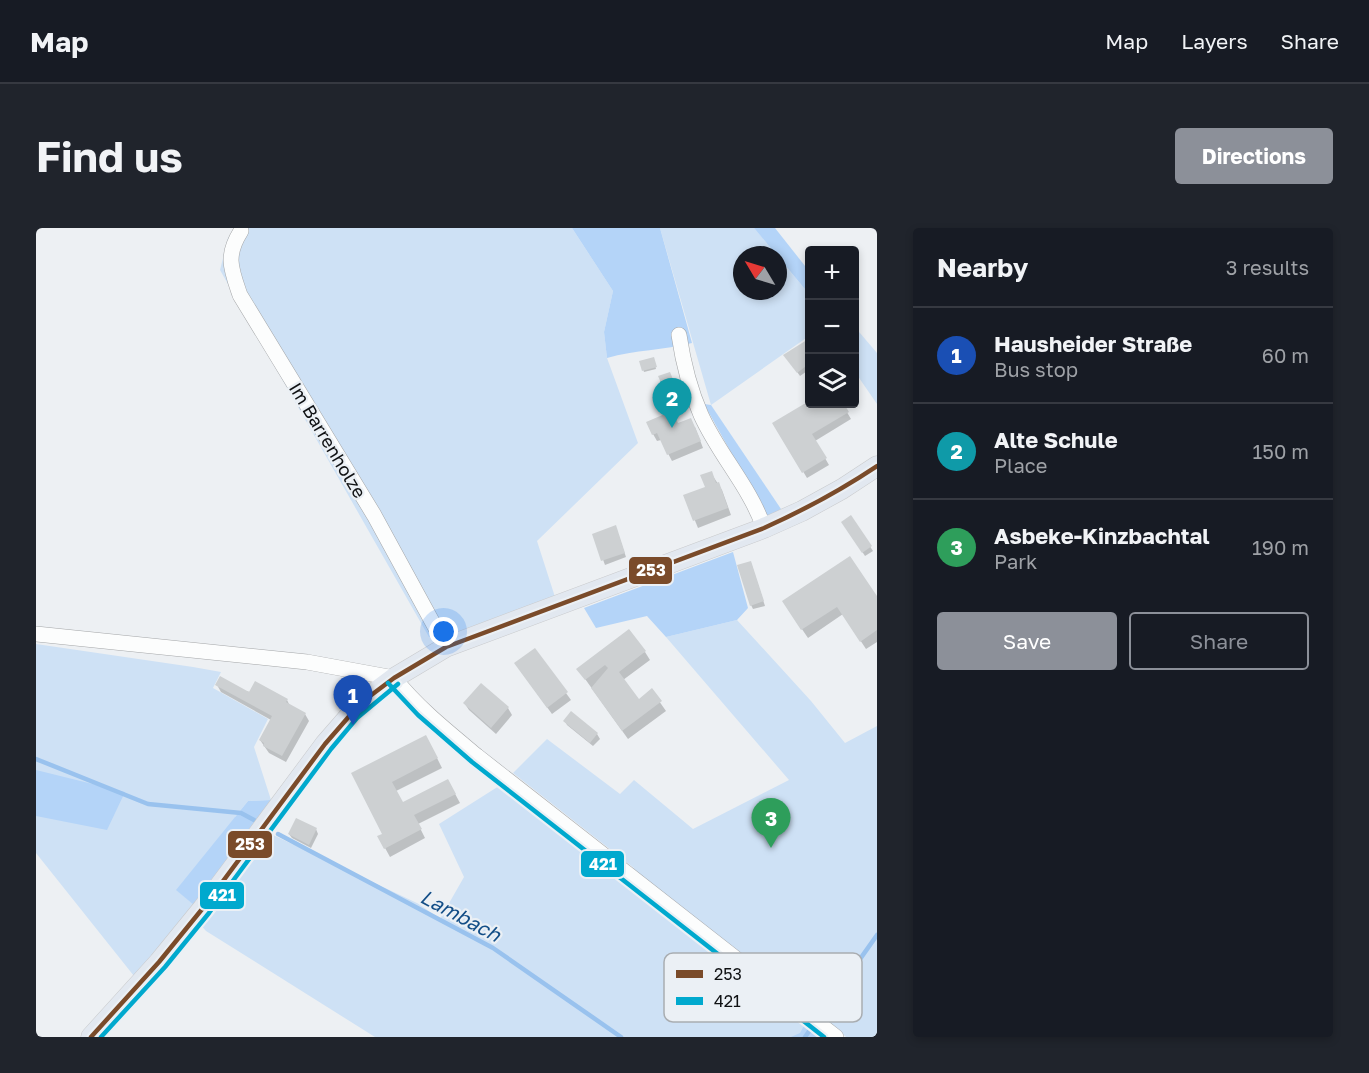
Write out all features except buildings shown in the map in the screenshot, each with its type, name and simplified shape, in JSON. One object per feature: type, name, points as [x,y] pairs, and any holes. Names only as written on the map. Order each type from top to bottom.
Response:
[{"type":"main road","points":[[91,1037],[159,962],[203,908],[325,744],[370,696],[394,678],[446,647],[764,528],[832,495],[877,466]]},
{"type":"street","name":"Im Barrenholze","points":[[241,231],[231,250],[230,267],[240,295],[374,515],[446,647]]},
{"type":"street","points":[[679,335],[682,358],[702,416],[758,510],[764,528]]},
{"type":"street","points":[[36,633],[307,662],[394,678],[410,698],[431,718],[477,756],[729,953]]},
{"type":"street","points":[[818,1022],[834,1035]]},
{"type":"shaded area","points":[[237,228],[572,228],[613,291],[604,332],[607,358],[638,443],[537,541],[555,597],[464,632],[429,637],[220,270],[228,238]]},
{"type":"shaded area","points":[[572,228],[660,228],[692,343],[607,358],[604,332],[613,291]]},
{"type":"shaded area","points":[[660,228],[754,228],[769,246],[733,246],[733,300],[787,300],[787,268],[805,289],[805,339],[711,405]]},
{"type":"shaded area","points":[[754,228],[775,228],[805,266],[805,289],[787,268],[787,246],[769,246]]},
{"type":"shaded area","points":[[859,332],[877,353],[877,404],[859,378]]},
{"type":"shaded area","points":[[704,404],[711,405],[781,509],[767,517]]},
{"type":"shaded area","points":[[733,552],[748,608],[737,620],[666,637],[647,616],[596,628],[584,608]]},
{"type":"shaded area","points":[[737,620],[811,701],[845,743],[877,726],[877,1037],[846,1037],[829,1022],[862,1022],[862,953],[664,953],[664,1022],[816,1022],[805,1037],[375,1037],[206,931],[189,912],[134,976],[36,853],[36,644],[221,672],[213,688],[268,719],[254,747],[271,800],[248,801],[235,817],[419,904],[440,919],[464,877],[439,824],[499,786],[559,832],[562,829],[627,873],[634,868],[513,773],[547,739],[620,794],[634,780],[693,829],[789,780],[666,637]]},
{"type":"shaded area","points":[[36,770],[125,792],[107,830],[36,816]]},
{"type":"shaded area","points":[[271,800],[255,828],[194,905],[176,890],[248,801]]},
{"type":"shaded area","points":[[806,1022],[820,1037],[791,1037],[800,1033]]},
{"type":"waterway","name":"Lambach","points":[[36,759],[148,804],[241,813],[254,820]]},
{"type":"waterway","name":"Lambach","points":[[278,834],[493,948],[621,1037]]},
{"type":"waterway","points":[[862,956],[877,935]]},
{"type":"waterway","points":[[805,1037],[816,1022]]},
{"type":"transit line","name":"253","points":[[91,1037],[159,962],[203,908],[325,744],[352,713],[394,678],[446,647],[764,528],[822,499],[877,466]]},
{"type":"transit line","name":"421","points":[[388,683],[418,715],[472,762],[716,953]]},
{"type":"transit line","name":"421","points":[[101,1037],[165,967],[209,913],[331,749],[357,718],[398,684]]},
{"type":"transit line","name":"421","points":[[805,1022],[824,1037]]},
{"type":"place","name":"Alte Schule","points":[[672,428]]},
{"type":"place","name":"Hausheider Straße","points":[[353,725]]},
{"type":"place","name":"Asbeke-Kinzbachtal","points":[[771,848]]}]
